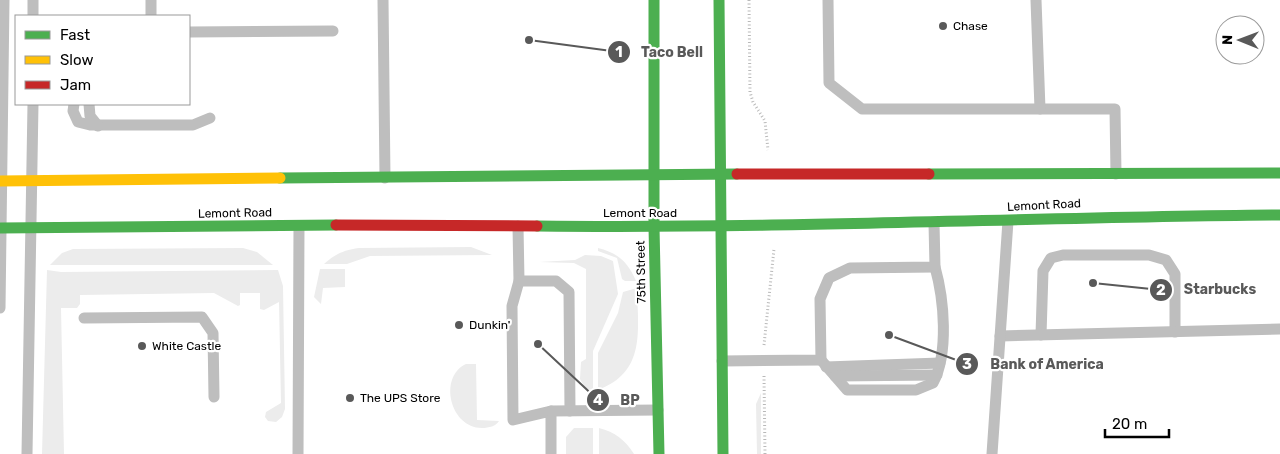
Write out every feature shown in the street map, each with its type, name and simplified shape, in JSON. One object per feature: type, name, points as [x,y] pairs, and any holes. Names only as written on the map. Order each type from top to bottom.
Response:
[{"type":"main road","name":"75th Street","points":[[654,0],[654,227],[659,454]]},
{"type":"main road","points":[[719,0],[723,454]]},
{"type":"main road","points":[[1,181],[1280,173]]},
{"type":"main road","name":"Lemont Road","points":[[1,228],[299,226],[654,227],[934,223],[1080,217],[1280,214]]},
{"type":"lane","points":[[0,308],[4,0]]},
{"type":"lane","points":[[32,0],[33,15]]},
{"type":"lane","points":[[151,0],[151,15]]},
{"type":"lane","points":[[383,0],[385,178]]},
{"type":"lane","points":[[828,0],[829,83],[862,109],[1115,109],[1116,174]]},
{"type":"lane","points":[[1036,0],[1040,109]]},
{"type":"lane","points":[[190,32],[333,31]]},
{"type":"lane","points":[[27,454],[33,105]]},
{"type":"lane","points":[[74,105],[73,111],[78,122],[98,126],[193,125],[210,118]]},
{"type":"lane","points":[[90,105],[90,116],[98,126]]},
{"type":"lane","points":[[992,454],[1008,221]]},
{"type":"lane","points":[[934,223],[935,268],[941,289],[942,355],[933,383],[916,390],[846,390],[824,363],[820,299],[828,278],[850,268],[935,268]]},
{"type":"lane","points":[[298,454],[299,226]]},
{"type":"lane","points":[[518,226],[519,281],[512,306],[513,420],[551,411],[658,410]]},
{"type":"lane","points":[[1041,335],[1042,271],[1052,258],[1063,255],[1149,256],[1166,260],[1175,274],[1175,332]]},
{"type":"lane","points":[[519,281],[556,280],[569,292],[570,411]]},
{"type":"lane","points":[[84,318],[202,317],[212,333],[214,398]]},
{"type":"lane","points":[[1000,336],[1280,329]]},
{"type":"lane","points":[[722,361],[940,363]]},
{"type":"lane","points":[[551,411],[551,454]]},
{"type":"path","points":[[749,0],[750,92],[753,102],[765,121],[767,141]]},
{"type":"path","points":[[764,327],[774,255]]},
{"type":"path","points":[[764,392],[765,454]]},
{"type":"shaded area","points":[[471,247],[492,255],[370,256],[347,264],[324,264],[340,253],[359,248]]},
{"type":"shaded area","points":[[243,248],[257,252],[273,265],[50,265],[62,253],[73,249]]},
{"type":"shaded area","points":[[598,248],[622,259],[636,281],[625,281],[622,279],[617,258],[598,251]]},
{"type":"shaded area","points":[[585,255],[601,256],[613,261],[618,294],[593,351],[593,390],[586,389],[580,379],[581,362],[586,359],[586,269],[574,263],[539,262],[575,260]]},
{"type":"shaded area","points":[[320,269],[345,269],[345,287],[323,288],[321,304],[314,297]]},
{"type":"shaded area","points":[[47,270],[61,272],[278,270],[283,286],[285,409],[282,417],[276,422],[268,421],[265,417],[266,412],[281,403],[279,302],[264,310],[260,309],[260,293],[240,293],[240,305],[238,306],[214,293],[80,295],[80,304],[77,308],[61,308],[64,454],[42,454]]},
{"type":"shaded area","points":[[637,288],[638,334],[632,361],[624,373],[613,382],[598,390],[598,353],[618,313],[623,292]]},
{"type":"shaded area","points":[[466,364],[476,364],[477,420],[499,421],[487,428],[471,426],[462,420],[455,411],[450,390],[452,379],[457,370]]},
{"type":"shaded area","points":[[761,393],[761,454],[757,454],[756,404]]},
{"type":"shaded area","points":[[574,428],[593,428],[593,454],[566,454],[566,437]]},
{"type":"shaded area","points":[[599,428],[619,437],[634,454],[599,454]]},
{"type":"traffic: fast","points":[[654,0],[654,227],[659,454]]},
{"type":"traffic: fast","points":[[719,0],[723,454]]},
{"type":"traffic: fast","points":[[929,174],[1280,173]]},
{"type":"traffic: fast","points":[[280,178],[737,174]]},
{"type":"traffic: fast","points":[[537,226],[723,226],[1280,215]]},
{"type":"traffic: fast","points":[[0,228],[336,225]]},
{"type":"traffic: slow","points":[[0,181],[280,178]]},
{"type":"traffic: jam","points":[[737,174],[929,174]]},
{"type":"traffic: jam","points":[[336,225],[537,226]]},
{"type":"place","name":"Chase","points":[[943,26]]},
{"type":"place","name":"Taco Bell","points":[[529,40]]},
{"type":"place","name":"Starbucks","points":[[1093,283]]},
{"type":"place","name":"Dunkin'","points":[[459,325]]},
{"type":"place","name":"Bank of America","points":[[889,335]]},
{"type":"place","name":"BP","points":[[538,344]]},
{"type":"place","name":"White Castle","points":[[142,346]]},
{"type":"place","name":"The UPS Store","points":[[350,398]]}]
